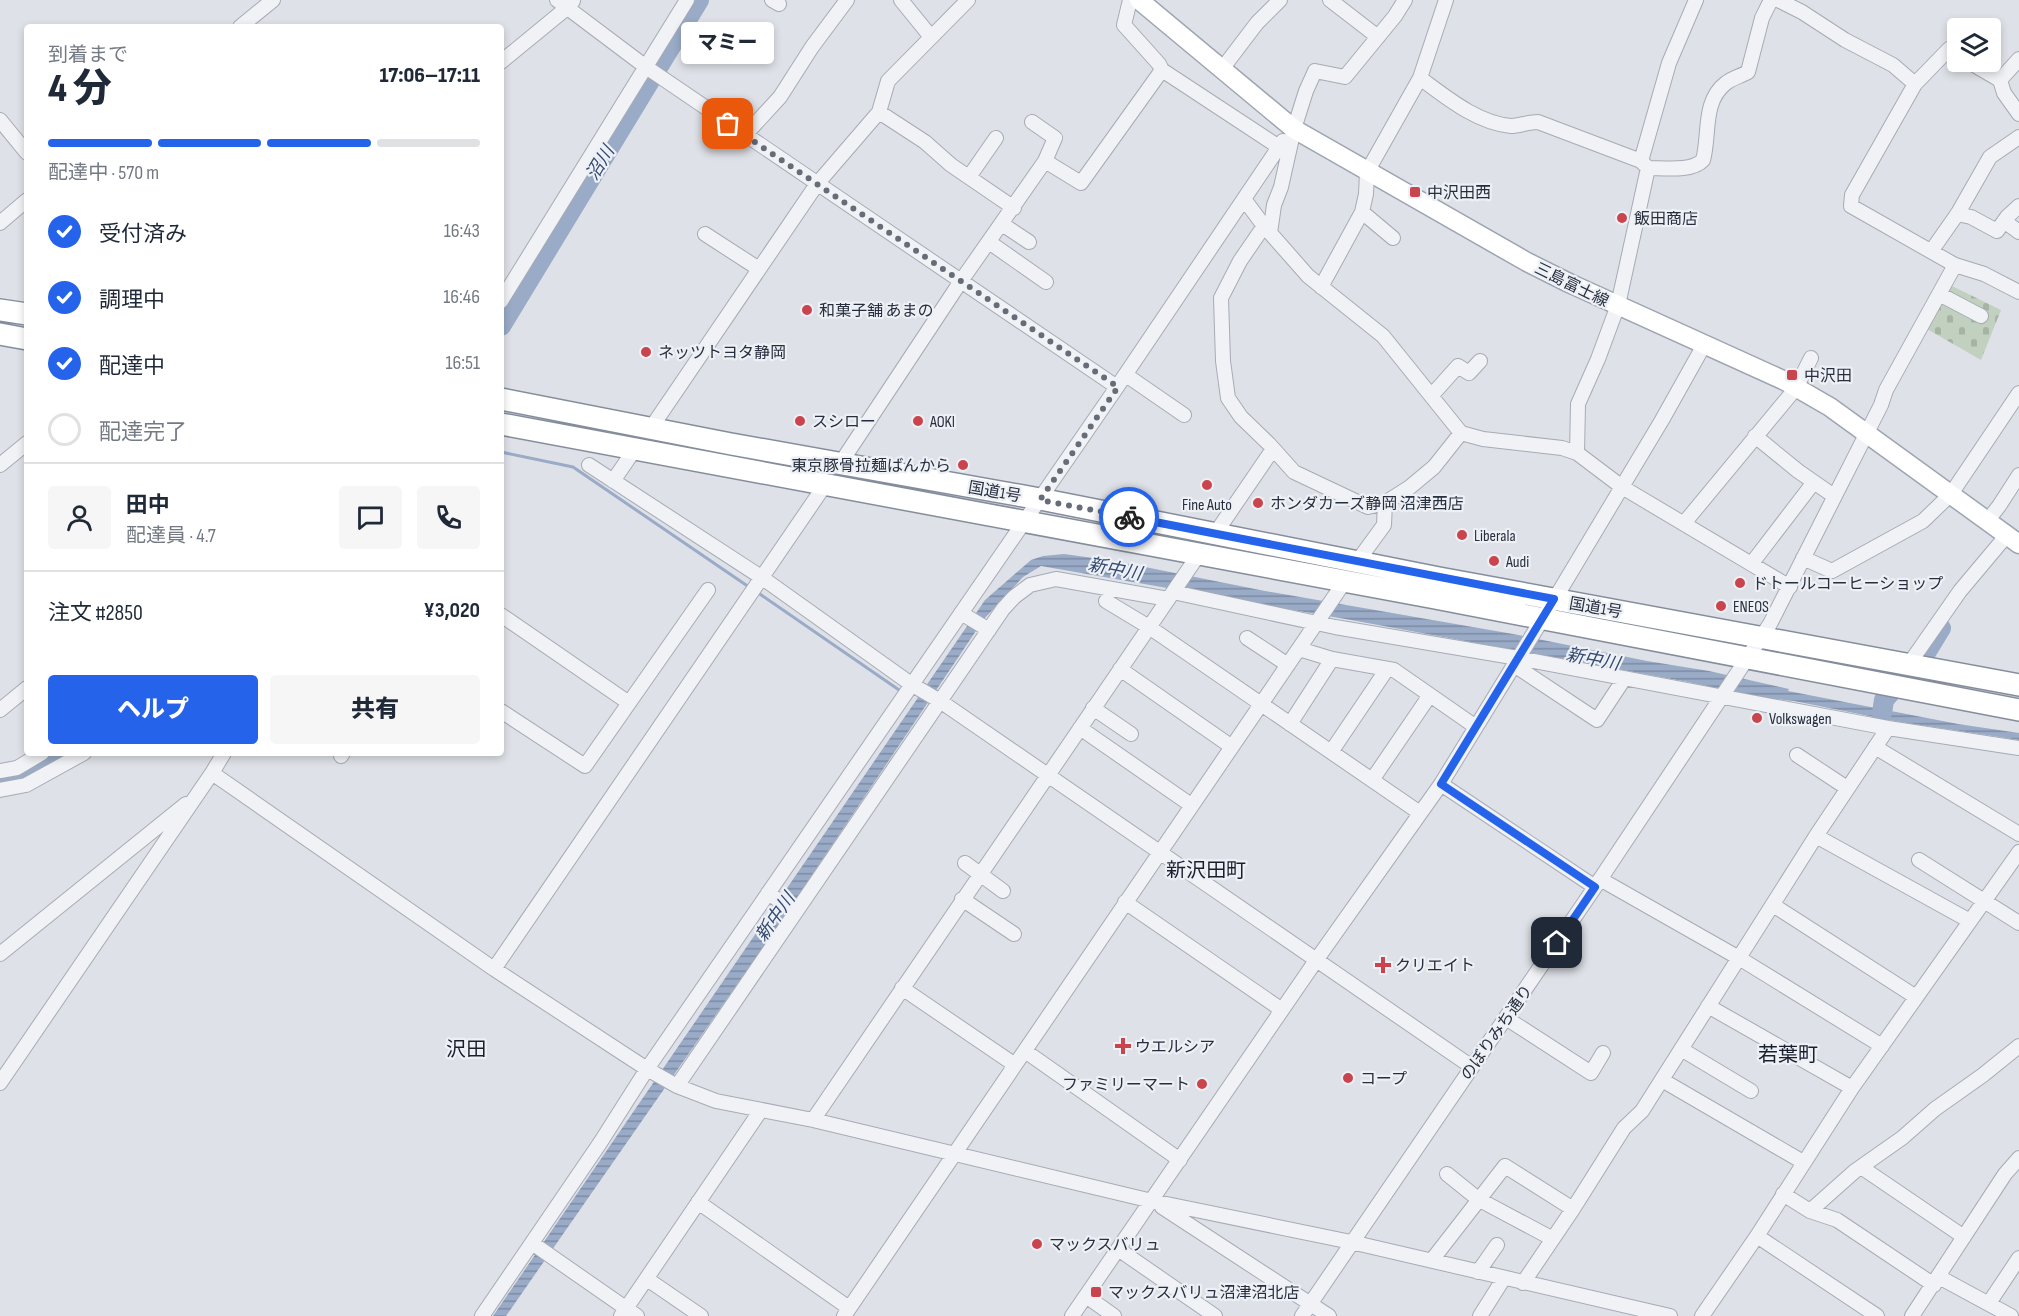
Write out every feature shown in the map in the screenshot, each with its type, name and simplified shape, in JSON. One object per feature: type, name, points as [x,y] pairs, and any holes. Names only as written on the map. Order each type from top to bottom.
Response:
[{"type":"highway","points":[[0,310],[24,314]]},
{"type":"highway","points":[[0,334],[24,338]]},
{"type":"highway","name":"国道1号","points":[[504,400],[2019,685]]},
{"type":"highway","name":"国道1号","points":[[504,425],[1024,522],[1194,561],[2019,710]]},
{"type":"main road","name":"三島富士線","points":[[1139,0],[1222,69],[1288,140],[1367,171],[1527,262],[1796,388],[1830,407],[2013,540]]},
{"type":"street","points":[[244,24],[273,0]]},
{"type":"street","points":[[504,297],[687,0]]},
{"type":"street","points":[[745,135],[780,97],[812,47],[847,0]]},
{"type":"street","points":[[901,0],[931,37]]},
{"type":"street","points":[[651,428],[817,184],[879,112],[888,81],[968,0]]},
{"type":"street","points":[[1130,0],[1124,25],[1162,70],[1288,140]]},
{"type":"street","points":[[1222,69],[1257,23],[1280,0]]},
{"type":"street","points":[[1330,0],[1378,37]]},
{"type":"street","points":[[1405,0],[1395,16],[1345,77],[1315,71],[1288,140],[1281,187],[1267,229],[1240,261],[1221,298],[1223,361],[1228,398],[1241,417],[1294,472],[1368,507],[1385,503],[1410,487],[1434,467],[1461,433]]},
{"type":"street","points":[[1321,287],[1362,213],[1367,171],[1420,78],[1446,0]]},
{"type":"street","points":[[1577,453],[1578,404],[1618,305],[1645,165],[1669,63],[1696,0]]},
{"type":"street","points":[[1420,78],[1478,116],[1502,125],[1514,126],[1521,123],[1538,122],[1645,165],[1699,165],[1703,160],[1710,108],[1725,83],[1748,72],[1762,18],[1771,0]]},
{"type":"street","points":[[1778,0],[1802,12],[1845,40],[1893,65],[1915,84]]},
{"type":"street","points":[[504,59],[566,2],[663,79],[1118,387]]},
{"type":"street","points":[[1947,51],[1915,84],[1851,195],[1851,206],[1955,265],[1984,274],[2019,292]]},
{"type":"street","points":[[2000,80],[2019,59]]},
{"type":"street","points":[[1045,161],[1081,183],[1162,70]]},
{"type":"street","points":[[1986,72],[2000,80],[2004,93],[2019,114]]},
{"type":"street","points":[[879,112],[925,142],[951,165],[1014,208]]},
{"type":"street","points":[[0,120],[24,149]]},
{"type":"street","points":[[840,464],[1045,161],[1055,138],[1032,122]]},
{"type":"street","points":[[1932,250],[1957,214],[1990,157],[2019,136]]},
{"type":"street","points":[[969,177],[996,138]]},
{"type":"street","points":[[482,1316],[600,1143],[647,1069],[899,703],[913,687],[964,614],[1244,199],[1288,140]]},
{"type":"street","points":[[1244,199],[1308,276],[1383,336],[1461,433],[1483,439],[1562,448],[1577,453],[1622,487],[1685,522],[1790,587]]},
{"type":"street","points":[[0,223],[24,203]]},
{"type":"street","points":[[1957,214],[1971,217],[1997,231],[2019,206]]},
{"type":"street","points":[[1362,213],[1393,238]]},
{"type":"street","points":[[2004,221],[2019,232]]},
{"type":"street","points":[[1002,224],[1029,242]]},
{"type":"street","points":[[705,234],[759,269]]},
{"type":"street","points":[[989,242],[1046,282]]},
{"type":"street","name":"のぼりみち通り","points":[[1302,1316],[1598,883],[1761,637],[1790,587],[1881,405],[1886,390],[1955,265]]},
{"type":"street","points":[[1939,294],[1981,316]]},
{"type":"street","points":[[1072,1316],[1317,959],[1441,784],[1622,487],[1704,345]]},
{"type":"street","points":[[1685,522],[1796,388],[1811,358]]},
{"type":"street","points":[[1432,395],[1458,366],[1469,373],[1480,361]]},
{"type":"street","points":[[1126,375],[1184,416]]},
{"type":"street","points":[[1803,558],[1832,571],[1923,521],[1951,494],[2019,393]]},
{"type":"street","points":[[1755,436],[1834,496]]},
{"type":"street","points":[[0,465],[24,445]]},
{"type":"street","points":[[613,481],[635,449]]},
{"type":"street","points":[[1215,534],[1273,449]]},
{"type":"street","points":[[589,465],[761,577],[913,687],[940,701],[1472,1067]]},
{"type":"street","points":[[1988,520],[2000,506],[2019,475]]},
{"type":"street","points":[[1752,563],[1814,482]]},
{"type":"street","points":[[494,969],[825,485]]},
{"type":"street","points":[[1358,562],[1384,525],[1385,503]]},
{"type":"street","points":[[1908,664],[1960,591],[2013,540]]},
{"type":"street","points":[[813,1120],[1194,561]]},
{"type":"street","points":[[673,1084],[796,912],[940,701],[986,628],[1014,597],[1030,585],[1056,579],[1170,596],[1318,622],[1516,662],[1624,679],[1888,728],[2019,748]]},
{"type":"street","points":[[698,1202],[846,1312],[1340,588]]},
{"type":"street","points":[[504,713],[585,766],[708,590]]},
{"type":"street","points":[[1106,601],[1149,627],[1420,813]]},
{"type":"street","points":[[964,614],[986,628]]},
{"type":"street","points":[[504,617],[629,703]]},
{"type":"street","points":[[1247,638],[1288,665]]},
{"type":"street","points":[[1299,649],[1332,659],[1394,670],[1476,727]]},
{"type":"street","points":[[1290,724],[1332,659]]},
{"type":"street","points":[[1516,662],[1597,720],[1624,679]]},
{"type":"street","points":[[1120,669],[1232,747]]},
{"type":"street","points":[[1331,752],[1387,669]]},
{"type":"street","points":[[0,710],[24,690]]},
{"type":"street","points":[[1372,780],[1430,695]]},
{"type":"street","points":[[1093,708],[1131,734]]},
{"type":"street","points":[[1080,728],[1191,805]]},
{"type":"street","points":[[1523,1283],[1624,1128],[1642,1111],[1816,836],[1888,728]]},
{"type":"street","points":[[1875,747],[2019,834]]},
{"type":"street","points":[[1797,755],[1847,788]]},
{"type":"street","points":[[0,771],[16,768],[37,756]]},
{"type":"street","points":[[0,790],[26,785],[79,756]]},
{"type":"street","points":[[0,1083],[223,756]]},
{"type":"street","points":[[212,773],[494,969],[647,1069],[673,1084],[716,1101],[813,1120],[1152,1201],[1351,1242],[1670,1316]]},
{"type":"street","points":[[1441,784],[1598,883],[1739,958],[1882,1046]]},
{"type":"street","points":[[0,954],[199,794]]},
{"type":"street","points":[[1816,836],[1970,921]]},
{"type":"street","points":[[1702,1316],[1757,1236],[1852,1088],[2019,852]]},
{"type":"street","points":[[1919,860],[2019,922]]},
{"type":"street","points":[[965,863],[1004,891]]},
{"type":"street","points":[[768,893],[796,912]]},
{"type":"street","points":[[962,899],[1014,934]]},
{"type":"street","points":[[1125,902],[1282,1010]]},
{"type":"street","points":[[1773,905],[1916,997]]},
{"type":"street","points":[[902,988],[1015,1065]]},
{"type":"street","points":[[1708,1006],[1852,1088]]},
{"type":"street","points":[[1506,1018],[1591,1073],[1604,1053]]},
{"type":"street","points":[[1810,1211],[1861,1167],[1902,1138],[1935,1109],[2019,1046]]},
{"type":"street","points":[[1681,1049],[1751,1091]]},
{"type":"street","points":[[1025,1051],[1180,1160]]},
{"type":"street","points":[[1662,1080],[1803,1162]]},
{"type":"street","points":[[532,1244],[628,1314],[646,1279],[761,1110]]},
{"type":"street","points":[[1920,1314],[1964,1237],[2005,1174],[2019,1158]]},
{"type":"street","points":[[1431,1260],[1505,1166],[1573,1209]]},
{"type":"street","points":[[1861,1167],[1964,1237]]},
{"type":"street","points":[[1447,1174],[1478,1198],[1553,1239]]},
{"type":"street","points":[[1783,1194],[1810,1211],[1837,1220],[1937,1281],[1989,1303],[2011,1316]]},
{"type":"street","points":[[1152,1201],[1329,1316]]},
{"type":"street","points":[[1757,1236],[1877,1316]]},
{"type":"street","points":[[1478,1272],[1497,1245]]},
{"type":"street","points":[[1118,1249],[1215,1316]]},
{"type":"street","points":[[1989,1303],[2019,1258]]},
{"type":"street","points":[[1485,1314],[1504,1278]]},
{"type":"street","points":[[646,1279],[701,1316]]},
{"type":"street","points":[[1086,1296],[1114,1316]]},
{"type":"green space","points":[[1952,286],[2001,310],[1981,360],[1927,329]]},
{"type":"water","points":[[1064,554],[1115,561],[1265,591],[1709,671],[1789,689],[1788,691],[1958,724],[2019,733],[2019,740],[1894,721],[1794,701],[1758,697],[1351,620],[1041,566],[1023,577],[984,619],[779,924],[506,1316],[493,1316],[985,600],[1031,560]]},
{"type":"waterway","name":"沼川","points":[[504,321],[699,0]]},
{"type":"waterway","points":[[504,453],[573,467],[749,587]]},
{"type":"waterway","points":[[757,592],[902,692]]},
{"type":"waterway","name":"新中川","points":[[1882,713],[1884,700],[1927,651],[1941,628]]},
{"type":"waterway","name":"沼川","points":[[0,779],[19,775],[51,756]]},
{"type":"way so far","points":[[728,124],[1118,387],[1040,500],[1129,517]]},
{"type":"place","name":"マミー","points":[[728,124]]},
{"type":"place","name":"中沢田西","points":[[1415,192]]},
{"type":"place","name":"飯田商店","points":[[1622,218]]},
{"type":"place","name":"和菓子舗 あまの","points":[[807,310]]},
{"type":"place","name":"ネッツトヨタ静岡","points":[[646,352]]},
{"type":"place","name":"中沢田","points":[[1792,375]]},
{"type":"place","name":"スシロー","points":[[800,421]]},
{"type":"place","name":"AOKI","points":[[918,421]]},
{"type":"place","name":"東京豚骨拉麺ばんから","points":[[963,465]]},
{"type":"place","name":"Fine Auto","points":[[1207,485]]},
{"type":"place","name":"ホンダカーズ静岡 沼津西店","points":[[1258,503]]},
{"type":"place","name":"Liberala","points":[[1462,535]]},
{"type":"place","name":"Audi","points":[[1494,561]]},
{"type":"place","name":"ドトールコーヒーショップ","points":[[1740,583]]},
{"type":"place","name":"ENEOS","points":[[1721,606]]},
{"type":"place","name":"Volkswagen","points":[[1757,718]]},
{"type":"place","name":"クリエイト","points":[[1383,965]]},
{"type":"place","name":"ウエルシア","points":[[1123,1046]]},
{"type":"place","name":"コープ","points":[[1348,1078]]},
{"type":"place","name":"ファミリーマート","points":[[1202,1084]]},
{"type":"place","name":"マックスバリュ","points":[[1037,1244]]},
{"type":"place","name":"マックスバリュ沼津沼北店","points":[[1096,1292]]},
{"type":"district","name":"新沢田町","points":[[1206,870]]},
{"type":"district","name":"沢田","points":[[466,1049]]},
{"type":"district","name":"若葉町","points":[[1788,1054]]},
{"type":"route","points":[[1129,517],[1554,599],[1441,784],[1595,887],[1557,943]]}]
